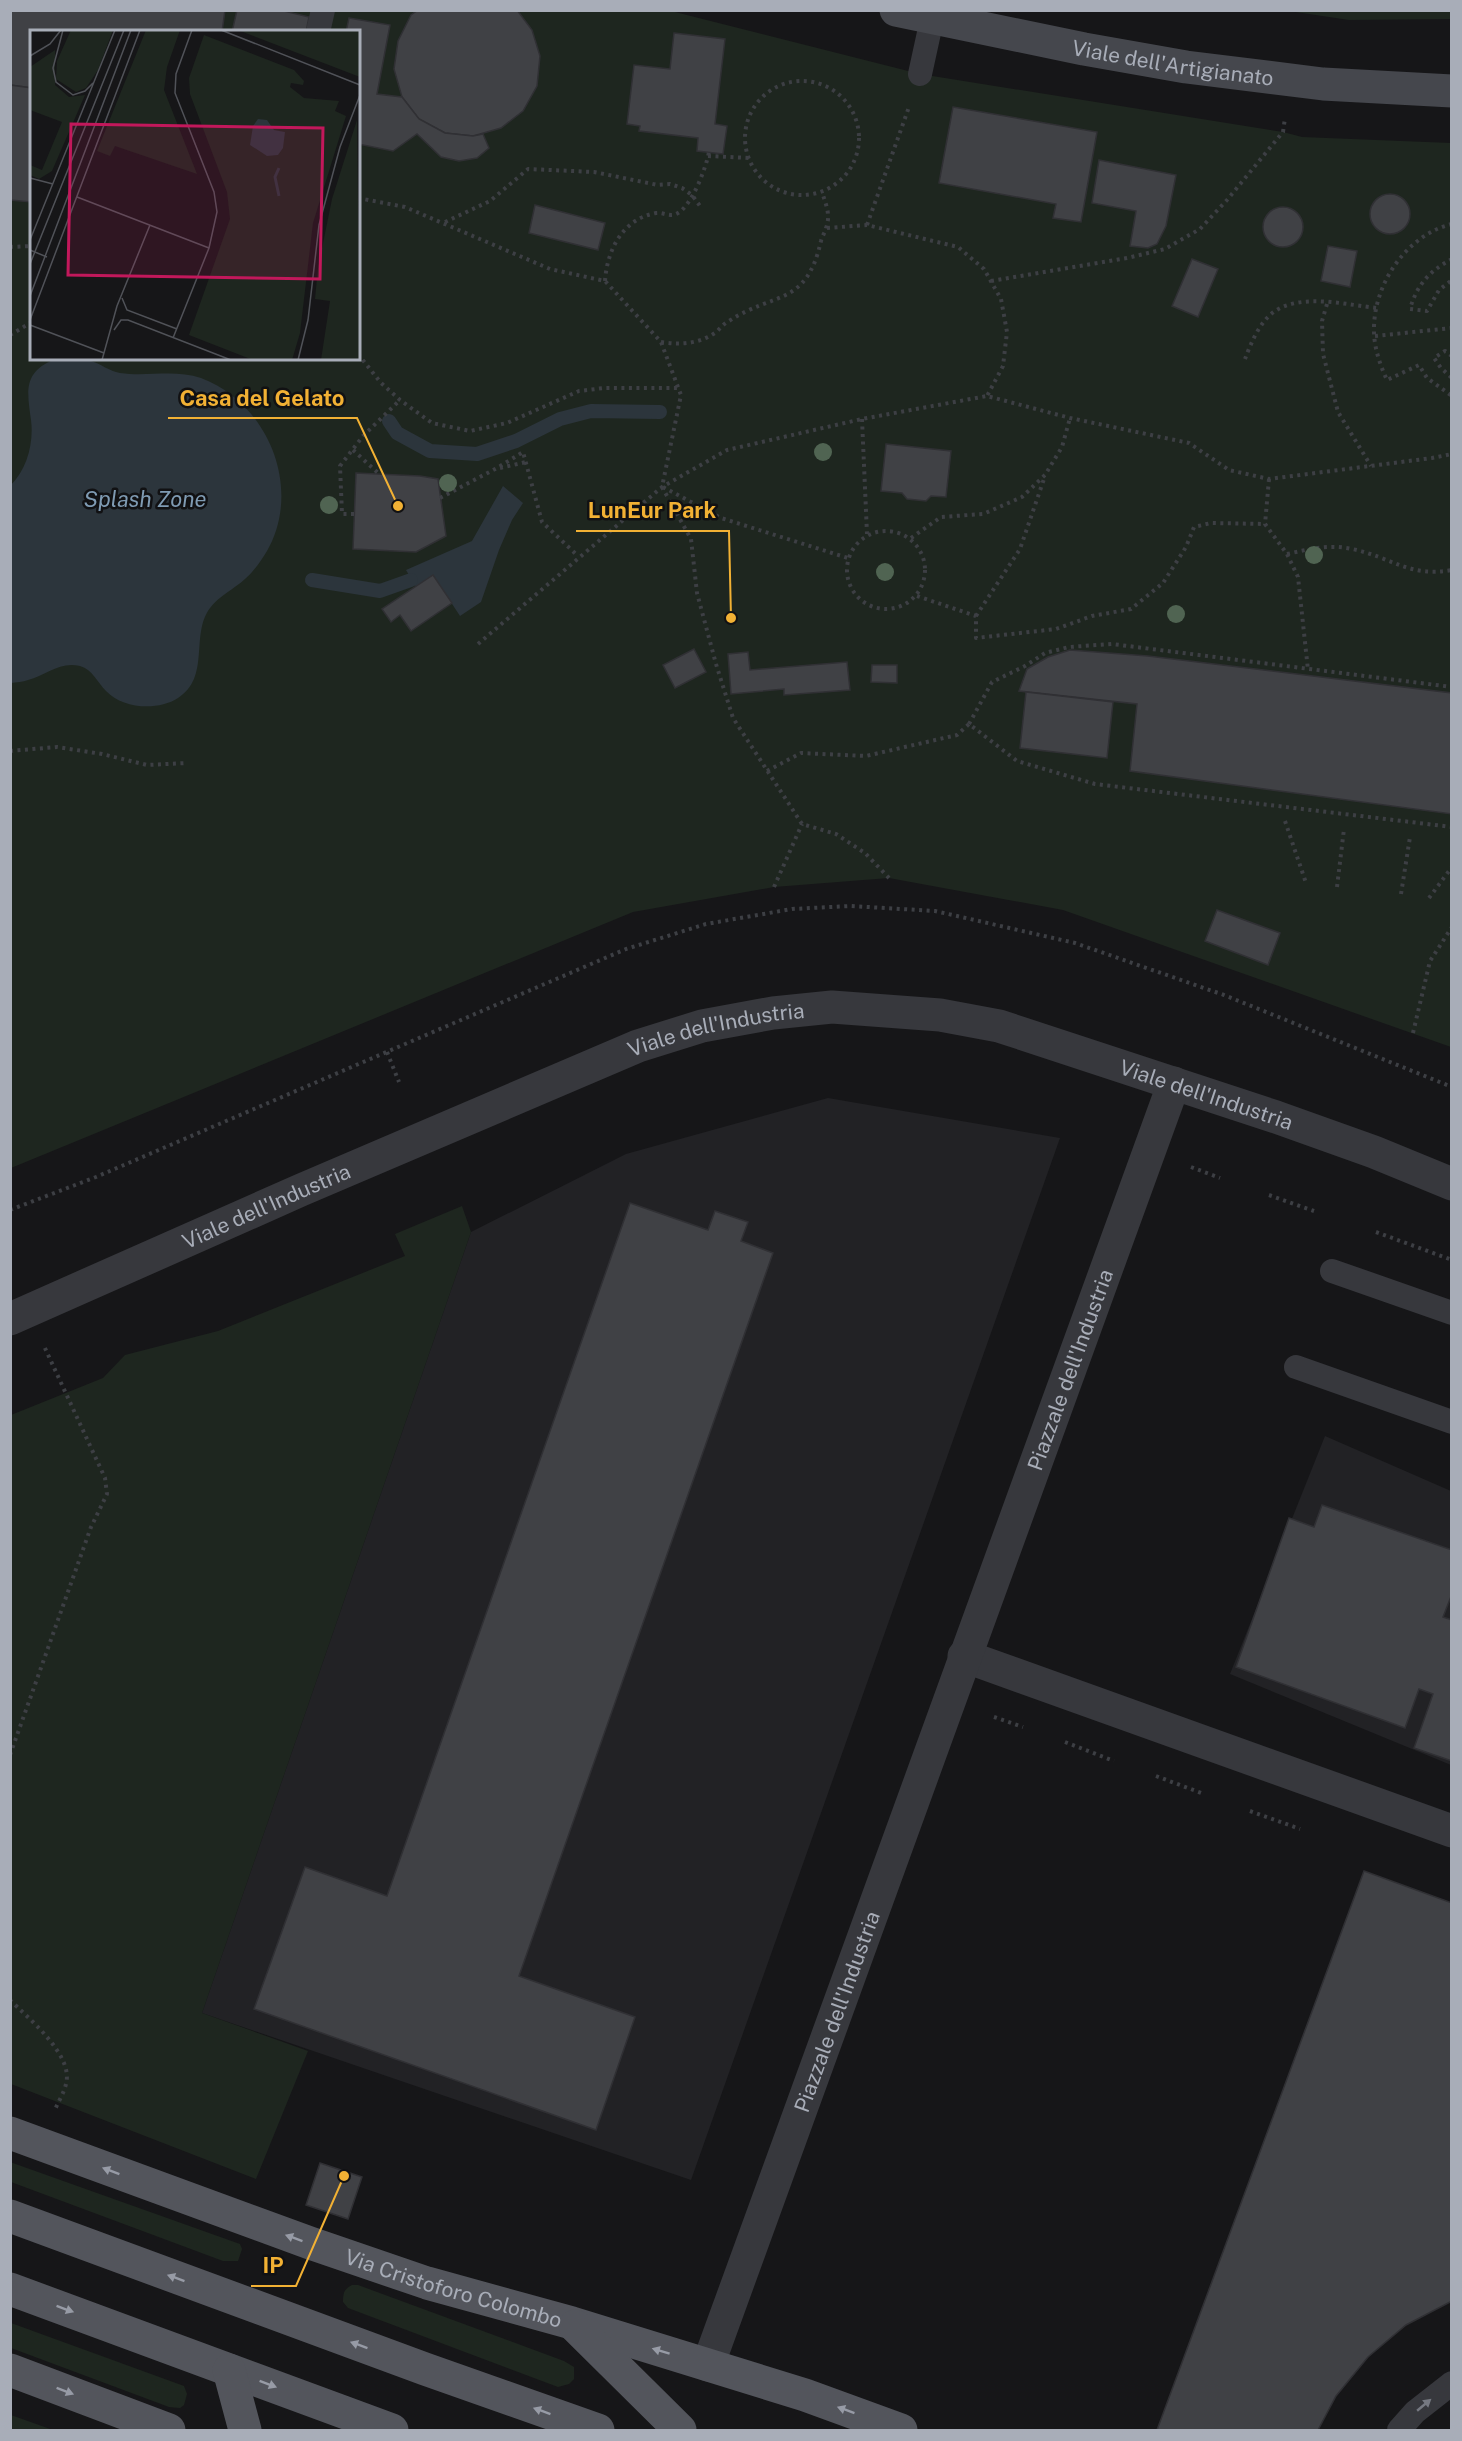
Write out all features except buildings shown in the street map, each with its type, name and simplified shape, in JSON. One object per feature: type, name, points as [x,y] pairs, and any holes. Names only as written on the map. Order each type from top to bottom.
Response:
[{"type":"main road","name":"Via Cristoforo Colombo","points":[[25,2138],[310,2244],[428,2283],[572,2323],[805,2395],[901,2430]]},
{"type":"main road","points":[[10,2216],[305,2326],[598,2430]]},
{"type":"main road","points":[[10,2289],[393,2430]]},
{"type":"main road","points":[[572,2323],[680,2430]]},
{"type":"main road","points":[[10,2370],[169,2430]]},
{"type":"main road","points":[[229,2370],[244,2430]]},
{"type":"street","name":"Viale dell'Artigianato","points":[[897,10],[932,19],[1197,68],[1323,84],[1452,91]]},
{"type":"street","name":"Viale dell'Industria","points":[[20,1315],[516,1097],[638,1046],[702,1026],[773,1013],[832,1007],[940,1015],[999,1026],[1374,1152],[1452,1184]]},
{"type":"street","name":"Piazzale dell'Industria","points":[[708,2365],[1174,1083]]},
{"type":"street","points":[[964,1656],[1452,1831]]},
{"type":"lane","points":[[318,30],[323,10]]},
{"type":"lane","points":[[920,74],[932,19]]},
{"type":"lane","points":[[1332,1271],[1452,1313]]},
{"type":"lane","points":[[1296,1366],[1452,1422]]},
{"type":"lane","points":[[1399,2430],[1415,2412],[1452,2383]]},
{"type":"path","points":[[867,225],[920,74]]},
{"type":"path","points":[[801,81],[822,84],[840,95],[853,112],[859,131],[858,150],[851,168],[838,183],[822,192],[803,195],[784,192],[767,184],[755,170],[749,158],[745,134],[749,116],[761,97],[779,85],[801,81]]},
{"type":"path","points":[[991,281],[1165,249],[1200,229],[1283,132]]},
{"type":"path","points":[[605,281],[606,262],[613,244],[625,230],[640,219],[658,213],[675,215],[684,208],[698,185],[709,154],[749,158]]},
{"type":"path","points":[[444,222],[490,201],[528,169],[594,172],[658,185],[670,184],[692,195],[700,206]]},
{"type":"path","points":[[661,342],[680,345],[697,341],[714,333],[728,321],[787,296],[806,281],[817,260],[822,237],[827,228],[828,207],[822,192]]},
{"type":"path","points":[[360,198],[405,207],[550,269],[605,281],[661,342],[681,395],[662,487],[691,539],[697,593],[733,718],[802,824],[836,834],[865,853],[889,878]]},
{"type":"path","points":[[1452,224],[1443,226],[1414,243],[1393,267],[1378,297],[1375,336],[1380,366],[1387,381],[1419,365],[1427,378],[1452,396]]},
{"type":"path","points":[[827,228],[867,225],[958,247],[984,269],[1001,299],[1007,332],[1003,366],[987,396]]},
{"type":"path","points":[[10,247],[30,246]]},
{"type":"path","points":[[1452,260],[1431,272],[1422,282],[1414,295],[1410,309],[1427,311],[1439,290],[1452,280]]},
{"type":"path","points":[[1245,358],[1252,340],[1274,311],[1309,302],[1377,308]]},
{"type":"path","points":[[1327,303],[1322,321],[1323,354],[1338,412],[1371,466]]},
{"type":"path","points":[[10,335],[30,323]]},
{"type":"path","points":[[1375,336],[1452,328]]},
{"type":"path","points":[[1452,356],[1445,351],[1434,358],[1452,378]]},
{"type":"path","points":[[360,357],[381,383],[432,423],[470,431],[507,423],[579,391],[604,388],[678,388]]},
{"type":"path","points":[[478,644],[578,556],[662,487],[727,450],[862,419],[987,396],[1071,418],[1189,443],[1229,470],[1269,479],[1452,454]]},
{"type":"path","points":[[354,514],[342,514],[340,466],[363,435],[400,400]]},
{"type":"path","points":[[1071,418],[1062,447],[1045,475],[1020,549],[976,616],[976,638],[1056,629],[1092,616],[1131,609],[1164,583],[1186,548],[1194,527],[1211,523],[1265,524]]},
{"type":"path","points":[[862,419],[867,534]]},
{"type":"path","points":[[353,450],[378,473]]},
{"type":"path","points":[[440,498],[523,452],[542,522],[578,556]]},
{"type":"path","points":[[497,468],[526,462]]},
{"type":"path","points":[[911,538],[941,517],[983,514],[1022,497],[1045,475]]},
{"type":"path","points":[[1269,479],[1265,524],[1287,554],[1298,577],[1308,670]]},
{"type":"path","points":[[662,487],[721,518],[848,558]]},
{"type":"path","points":[[882,530],[897,531],[911,538],[921,550],[926,566],[924,582],[917,596],[904,605],[889,609],[874,608],[860,600],[851,588],[847,573],[848,558],[855,544],[867,534],[882,530]]},
{"type":"path","points":[[1287,554],[1318,547],[1350,548],[1381,557],[1407,570],[1435,573],[1452,570]]},
{"type":"path","points":[[917,596],[976,616]]},
{"type":"path","points":[[766,771],[801,753],[866,756],[957,735],[969,724],[992,682],[1046,653],[1070,647],[1112,644],[1452,687]]},
{"type":"path","points":[[969,724],[1017,761],[1095,784],[1452,827]]},
{"type":"path","points":[[10,751],[57,747],[102,754],[147,765],[186,763]]},
{"type":"path","points":[[1286,821],[1306,883]]},
{"type":"path","points":[[774,887],[802,824]]},
{"type":"path","points":[[1337,887],[1344,829]]},
{"type":"path","points":[[1401,894],[1410,837]]},
{"type":"path","points":[[1429,898],[1452,867]]},
{"type":"path","points":[[1413,1033],[1430,961],[1452,927]]},
{"type":"path","points":[[387,1052],[399,1082]]},
{"type":"path","points":[[1191,1167],[1220,1178]]},
{"type":"path","points":[[1269,1195],[1314,1211]]},
{"type":"path","points":[[1376,1232],[1452,1260]]},
{"type":"path","points":[[10,1755],[91,1527],[107,1494],[105,1478],[66,1398],[20,1315]]},
{"type":"path","points":[[994,1717],[1023,1727]]},
{"type":"path","points":[[1065,1742],[1114,1761]]},
{"type":"path","points":[[1156,1776],[1204,1794]]},
{"type":"path","points":[[1250,1811],[1300,1829]]},
{"type":"path","points":[[10,2000],[49,2039],[62,2058],[66,2072],[67,2082],[25,2138]]},
{"type":"shaded area","points":[[11,11],[671,11],[920,74],[1283,132],[1302,137],[1451,143],[1451,1047],[1063,910],[889,878],[774,887],[633,912],[11,1168]]},
{"type":"shaded area","points":[[1289,11],[1451,11],[1451,19],[1349,20]]},
{"type":"shaded area","points":[[828,1098],[1060,1138],[691,2180],[202,2013],[471,1232],[626,1154]]},
{"type":"shaded area","points":[[462,1206],[471,1232],[202,2013],[308,2051],[256,2179],[11,2084],[11,1415],[103,1378],[125,1355],[218,1331],[405,1256],[395,1234]]},
{"type":"shaded area","points":[[1325,1436],[1451,1491],[1451,1765],[1230,1674]]},
{"type":"shaded area","points":[[10,2162],[240,2244],[242,2249],[238,2261],[223,2261],[11,2182]]},
{"type":"shaded area","points":[[352,2285],[358,2285],[564,2361],[574,2367],[574,2379],[569,2384],[558,2387],[348,2308],[343,2302],[343,2296]]},
{"type":"shaded area","points":[[11,2323],[184,2386],[187,2394],[184,2405],[180,2408],[169,2407],[11,2348]]},
{"type":"shaded area","points":[[11,2415],[53,2430],[11,2430]]},
{"type":"water","name":"Splash Zone","points":[[53,360],[87,360],[120,373],[181,374],[201,378],[225,390],[245,407],[261,427],[273,450],[280,475],[281,501],[277,527],[267,551],[254,569],[210,608],[201,630],[194,679],[188,689],[170,702],[141,706],[122,702],[106,691],[88,670],[73,665],[60,667],[26,681],[11,683],[11,485],[17,479],[25,463],[30,446],[32,429],[28,391],[32,376]]},
{"type":"water","points":[[503,486],[523,503],[512,520],[499,550],[481,602],[460,616],[433,575],[416,587],[406,570],[472,541]]},
{"type":"waterway","points":[[389,421],[397,433],[430,451],[477,454],[516,441],[560,419],[591,411],[660,412]]},
{"type":"waterway","points":[[312,580],[380,591],[411,580]]},
{"type":"place","name":"Casa del Gelato","points":[[398,506]]},
{"type":"place","name":"LunEur Park","points":[[731,618]]},
{"type":"place","name":"IP","points":[[344,2176]]}]
